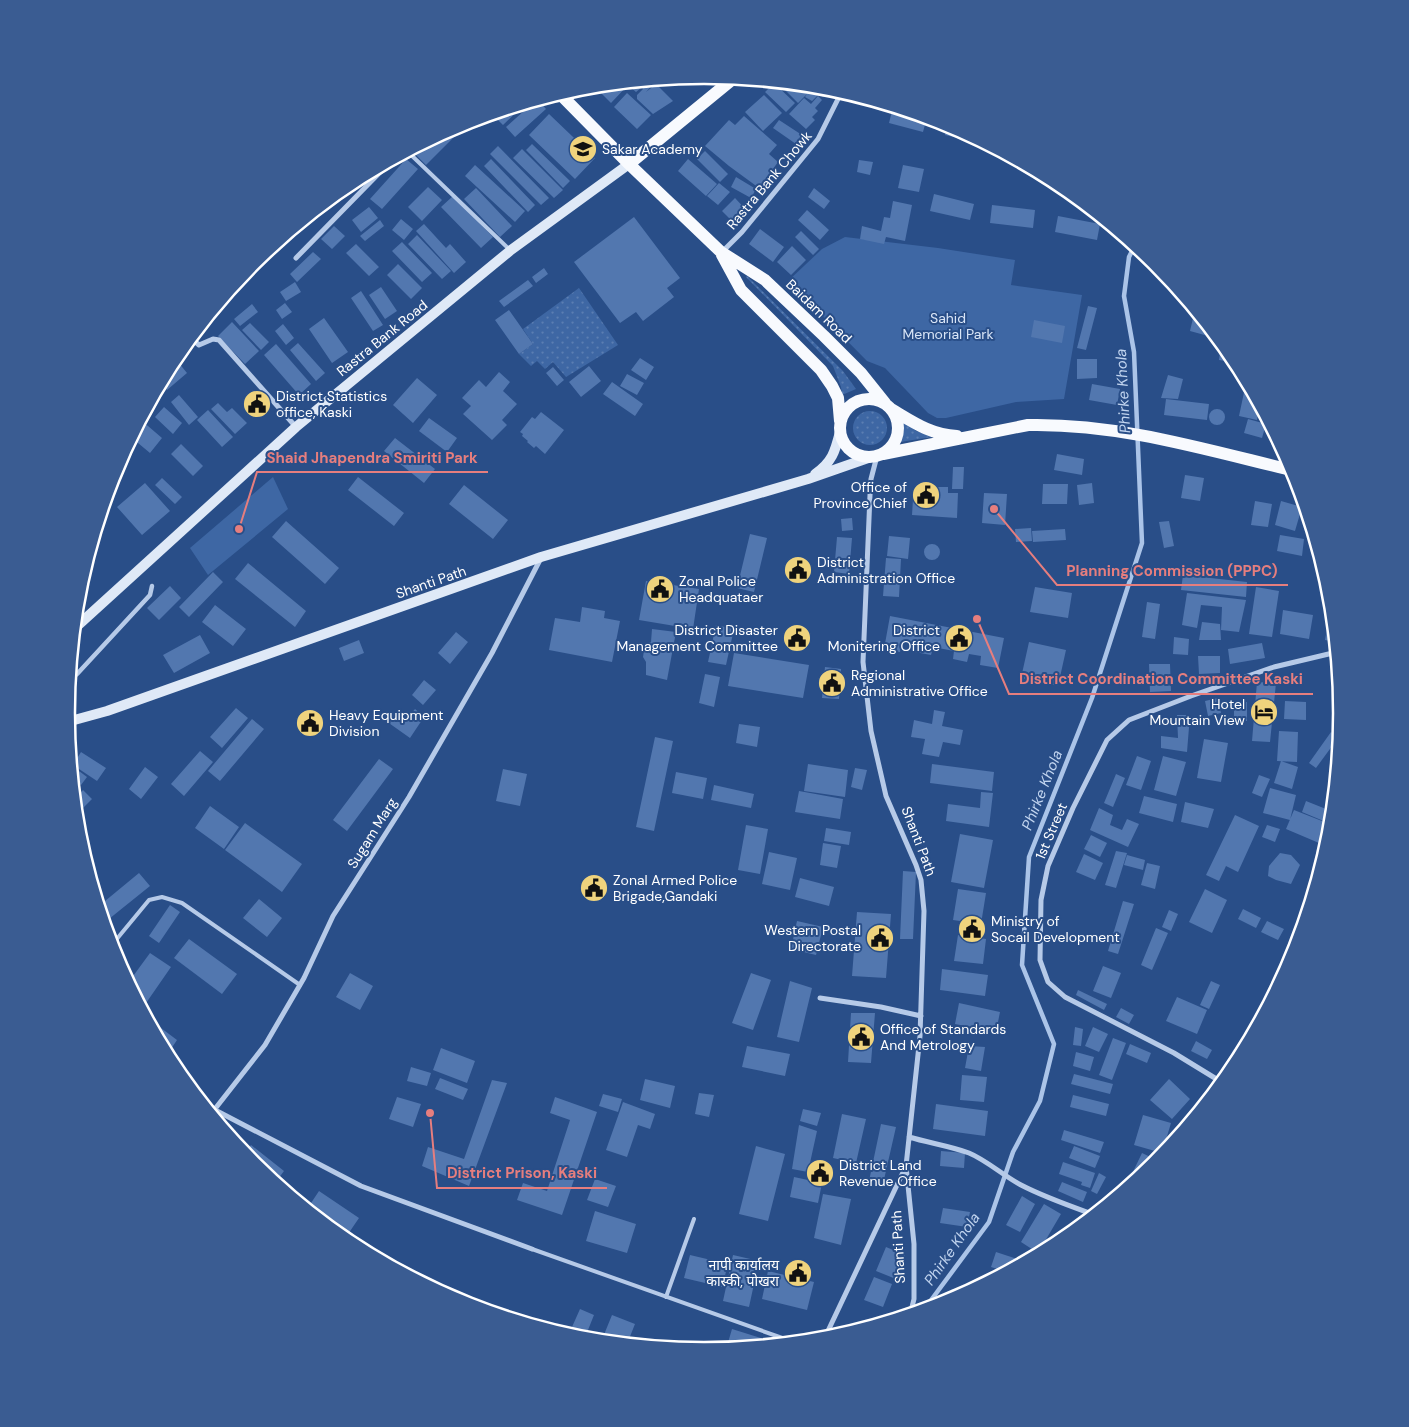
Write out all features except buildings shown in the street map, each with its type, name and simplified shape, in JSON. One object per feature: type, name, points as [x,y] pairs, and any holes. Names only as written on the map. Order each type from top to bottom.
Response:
[{"type":"main road","points":[[629,164],[726,85]]},
{"type":"main road","name":"Baidam Road","points":[[566,100],[629,164],[721,252],[765,280],[861,373],[898,420],[898,434],[893,445],[877,456]]},
{"type":"main road","name":"Rastra Bank Road","points":[[82,622],[296,427],[511,250],[629,164]]},
{"type":"main road","name":"Baidam Road","points":[[721,252],[741,290],[821,370],[838,398],[842,439],[851,451],[864,457],[877,456],[1028,425],[1046,424],[1118,431],[1284,468]]},
{"type":"main road","name":"Baidam Road","points":[[840,427],[848,407],[862,400],[870,399],[877,400],[888,406],[920,428],[950,436],[972,437]]},
{"type":"main road","name":"Shanti Path","points":[[808,479],[831,460],[836,450],[840,427]]},
{"type":"main road","name":"Shanti Path","points":[[75,720],[107,711],[542,557],[808,479],[877,456]]},
{"type":"street","name":"Rastra Bank Chowk","points":[[721,252],[742,232],[814,145],[838,99]]},
{"type":"street","points":[[296,258],[375,178]]},
{"type":"street","points":[[196,343],[199,345],[213,339],[219,340],[296,427]]},
{"type":"street","name":"Shanti Path","points":[[877,456],[871,479],[864,662],[872,731],[886,796],[921,880],[924,911],[921,1016],[906,1166],[914,1244],[914,1299],[912,1308]]},
{"type":"street","name":"Sugam Marg","points":[[215,1109],[265,1045],[300,985],[333,916],[409,796],[492,653],[542,557]]},
{"type":"street","points":[[76,675],[150,595],[152,586]]},
{"type":"street","name":"1st Street","points":[[1217,1079],[1065,997],[1048,982],[1040,960],[1041,900],[1048,866],[1063,830],[1107,740],[1129,720],[1274,667],[1331,653]]},
{"type":"street","points":[[820,998],[881,1007],[921,1016]]},
{"type":"street","points":[[220,1116],[361,1186],[532,1249]]},
{"type":"street","points":[[910,1137],[980,1158],[1021,1185],[1051,1199],[1089,1212]]},
{"type":"street","points":[[828,1331],[906,1166]]},
{"type":"lane","points":[[412,156],[511,250]]},
{"type":"lane","points":[[117,939],[149,900],[162,897],[182,902],[300,985]]},
{"type":"lane","points":[[666,1296],[694,1219]]},
{"type":"lane","points":[[532,1249],[783,1338]]},
{"type":"green space","name":"Sahid Memorial Park","points":[[845,237],[938,248],[1015,260],[1011,285],[1082,295],[1064,399],[1016,402],[946,418],[937,418],[928,413],[885,368],[867,361],[788,281],[822,249]]},
{"type":"green space","points":[[747,276],[843,371],[856,389],[842,395],[833,366]]},
{"type":"green space","points":[[579,288],[618,345],[566,377],[553,362],[545,369],[537,361],[531,366],[519,354],[533,344],[523,329]]},
{"type":"green space","points":[[870,411],[877,412],[882,416],[886,421],[886,435],[882,440],[877,444],[870,445],[863,444],[858,440],[854,435],[853,428],[854,421],[858,416],[863,412]]},
{"type":"green space","points":[[903,421],[916,431],[932,437],[900,442],[903,435]]},
{"type":"green space","points":[[273,477],[288,509],[208,575],[190,548]]},
{"type":"waterway","name":"Phirke Khola","points":[[931,1301],[989,1222],[1013,1152],[1040,1101],[1054,1044],[1022,965],[1029,857],[1092,698],[1142,543],[1134,352],[1124,296],[1129,257],[1132,251]]},
{"type":"place","name":"Sakar Academy","points":[[583,149]]},
{"type":"place","name":"District Statistics office, Kaski","points":[[257,404]]},
{"type":"place","name":"Office of Province Chief","points":[[926,495]]},
{"type":"place","name":"Planning Commission (PPPC)","points":[[994,509]]},
{"type":"place","name":"Shaid Jhapendra Smiriti Park","points":[[239,529]]},
{"type":"place","name":"District Administration Office","points":[[798,570]]},
{"type":"place","name":"Zonal Police Headquataer","points":[[660,589]]},
{"type":"place","name":"District Coordination Committee Kaski","points":[[977,619]]},
{"type":"place","name":"District Disaster Management Committee","points":[[797,638]]},
{"type":"place","name":"District Monitering Office","points":[[959,638]]},
{"type":"place","name":"Regional Administrative Office","points":[[832,683]]},
{"type":"place","name":"Hotel Mountain View","points":[[1264,712]]},
{"type":"place","name":"Heavy Equipment Division","points":[[310,723]]},
{"type":"place","name":"Zonal Armed Police Brigade,Gandaki","points":[[594,888]]},
{"type":"place","name":"Ministry of Socail Development","points":[[972,929]]},
{"type":"place","name":"Western Postal Directorate","points":[[880,938]]},
{"type":"place","name":"Office of Standards And Metrology","points":[[861,1037]]},
{"type":"place","name":"District Prison, Kaski","points":[[430,1113]]},
{"type":"place","name":"District Land Revenue Office","points":[[820,1173]]},
{"type":"place","name":"नापी कार्यालय कास्की, पोखरा","points":[[798,1273]]}]
